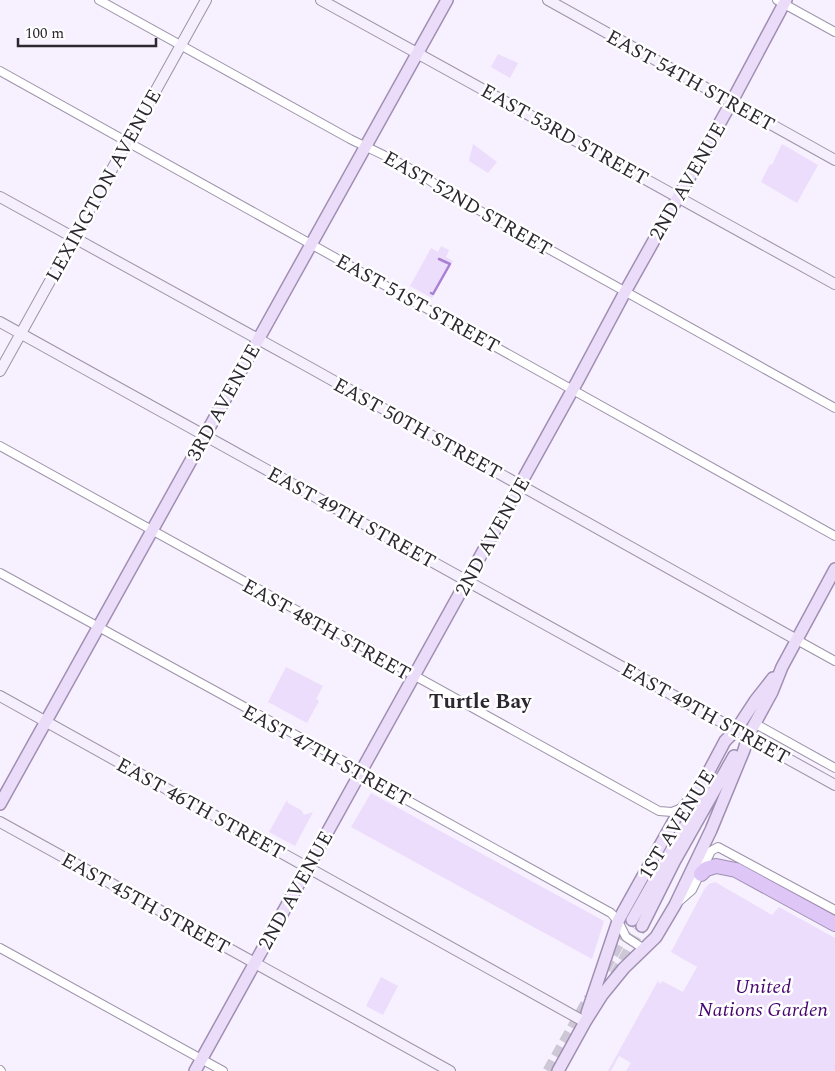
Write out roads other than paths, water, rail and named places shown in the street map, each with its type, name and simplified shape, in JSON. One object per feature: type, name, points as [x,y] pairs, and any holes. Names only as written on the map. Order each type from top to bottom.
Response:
[{"type":"highway","points":[[701,874],[711,867],[722,866],[736,870],[835,924]]},
{"type":"main road","name":"LEXINGTON AVENUE","points":[[0,371],[206,0]]},
{"type":"main road","name":"EAST 53RD STREET","points":[[322,0],[835,284]]},
{"type":"main road","name":"3RD AVENUE","points":[[0,804],[446,0]]},
{"type":"main road","name":"EAST 54TH STREET","points":[[548,0],[835,160]]},
{"type":"main road","name":"2ND AVENUE","points":[[195,1071],[573,390],[677,197],[731,103],[782,1]]},
{"type":"main road","name":"EAST 50TH STREET","points":[[0,198],[258,339],[797,640]]},
{"type":"main road","name":"EAST 49TH STREET","points":[[0,322],[835,785]]},
{"type":"main road","name":"1ST AVENUE","points":[[558,1071],[585,1022],[610,985],[656,937],[674,905],[711,830],[754,723],[835,569]]},
{"type":"main road","name":"1ST AVENUE","points":[[585,1022],[618,920],[676,817],[700,788],[725,742],[782,667]]},
{"type":"main road","name":"EAST 46TH STREET","points":[[0,696],[585,1022]]},
{"type":"main road","points":[[736,730],[730,746],[637,923],[737,751],[748,736]]},
{"type":"main road","name":"EAST 45TH STREET","points":[[0,822],[450,1071]]},
{"type":"street","name":"EAST 52ND STREET","points":[[99,0],[835,408]]},
{"type":"street","points":[[782,1],[835,32]]},
{"type":"street","name":"EAST 51ST STREET","points":[[0,71],[835,536]]},
{"type":"street","name":"EAST 48TH STREET","points":[[0,446],[659,811],[672,812],[683,807]]},
{"type":"street","name":"EAST 47TH STREET","points":[[0,573],[345,762],[376,783],[610,913],[618,920],[626,937],[644,949]]},
{"type":"street","name":"EAST 50TH STREET","points":[[797,640],[835,661]]},
{"type":"street","points":[[754,723],[835,768]]},
{"type":"street","points":[[674,905],[689,894],[701,874],[711,851],[716,847],[835,910]]},
{"type":"street","points":[[0,948],[223,1071]]},
{"type":"waterway","points":[[431,293],[433,294],[450,264],[439,259]]},
{"type":"tunnel","points":[[605,969],[632,920]]},
{"type":"tunnel","points":[[615,975],[642,926]]},
{"type":"tunnel","points":[[548,1071],[589,998]]},
{"type":"district","name":"Turtle Bay","points":[[480,701]]},
{"type":"park label","name":"United Nations Garden","points":[[763,998]]}]
